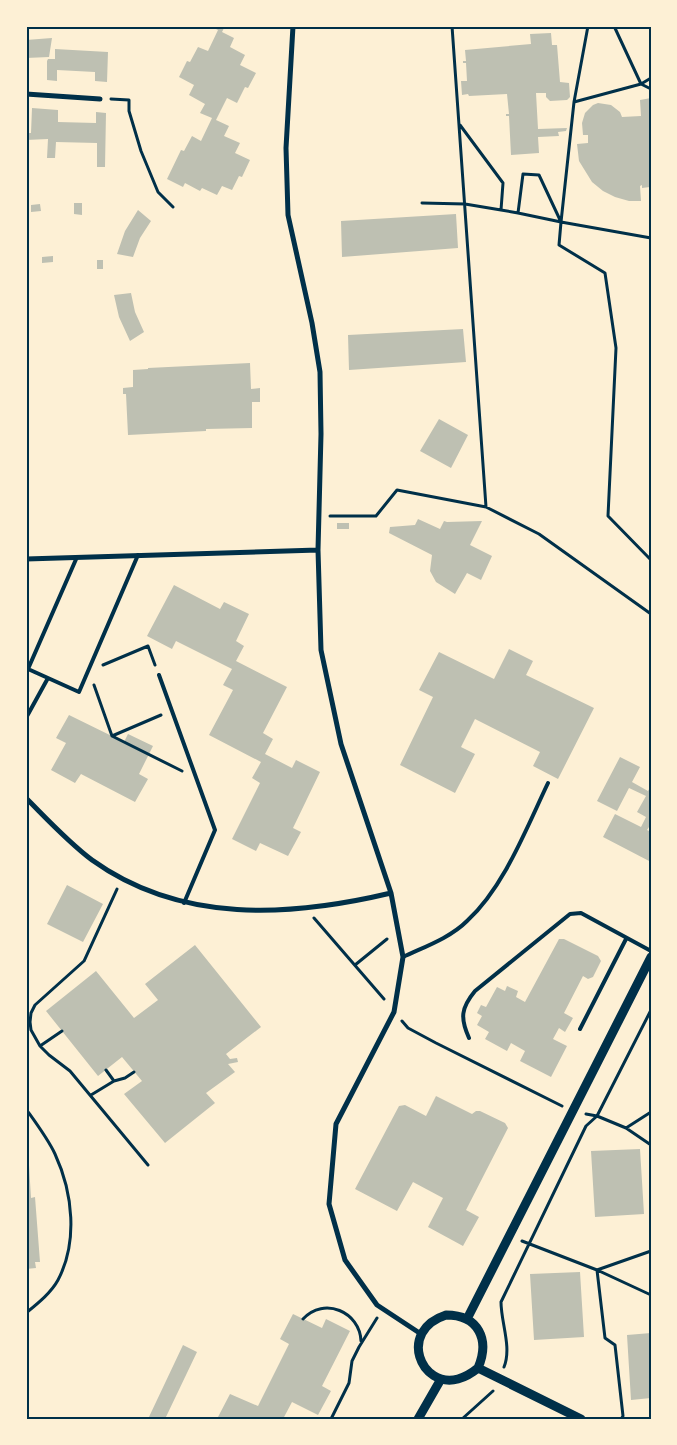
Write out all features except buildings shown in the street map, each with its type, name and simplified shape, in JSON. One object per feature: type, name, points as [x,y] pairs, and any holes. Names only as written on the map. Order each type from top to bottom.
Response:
[{"type":"street","points":[[293,26],[286,148],[288,215],[312,323],[320,372],[321,434],[318,550],[321,650],[342,744],[391,893],[403,957],[394,1012],[336,1124],[329,1204],[345,1260],[377,1305],[421,1334]]},
{"type":"street","points":[[26,94],[100,99]]},
{"type":"street","points":[[26,559],[318,550]]},
{"type":"street","points":[[26,798],[49,822],[92,860],[131,883],[184,903],[229,910],[296,910],[391,893]]},
{"type":"street","points":[[468,1319],[651,957]]},
{"type":"street","points":[[457,1315],[468,1319],[477,1327],[482,1337],[484,1348],[478,1368],[467,1376],[456,1380],[441,1379],[434,1376],[425,1368],[420,1358],[418,1346],[421,1334],[426,1326],[435,1318],[457,1315]]},
{"type":"street","points":[[478,1368],[581,1419]]},
{"type":"street","points":[[418,1419],[441,1379]]},
{"type":"lane","points":[[77,557],[28,668],[79,692],[138,555]]},
{"type":"lane","points":[[159,675],[215,830],[184,903]]},
{"type":"lane","points":[[26,718],[48,678]]},
{"type":"lane","points":[[403,957],[444,937],[466,922],[496,889],[548,784]]},
{"type":"lane","points":[[469,1038],[463,1024],[465,1003],[474,991],[570,914],[580,913],[651,951]]},
{"type":"lane","points":[[580,1029],[626,939]]},
{"type":"path","points":[[452,26],[486,507]]},
{"type":"path","points":[[588,26],[574,102],[560,246],[605,272],[616,348],[608,516],[651,560]]},
{"type":"path","points":[[614,26],[641,84],[651,89]]},
{"type":"path","points":[[574,102],[641,84],[651,78]]},
{"type":"path","points":[[100,99],[129,100],[141,152],[158,192],[173,208]]},
{"type":"path","points":[[460,125],[503,183],[501,210]]},
{"type":"path","points":[[518,213],[522,174],[539,175],[561,222]]},
{"type":"path","points":[[422,203],[464,204],[651,238]]},
{"type":"path","points":[[318,516],[376,516],[397,490],[486,507],[539,534],[651,614]]},
{"type":"path","points":[[159,675],[148,646],[89,670],[112,736],[196,778]]},
{"type":"path","points":[[112,736],[172,710]]},
{"type":"path","points":[[116,891],[84,961],[35,1005],[31,1013],[31,1030],[40,1046],[49,1056],[70,1071],[148,1165]]},
{"type":"path","points":[[321,927],[376,989]]},
{"type":"path","points":[[355,965],[398,930]]},
{"type":"path","points":[[462,1419],[492,1392],[506,1364],[507,1353],[501,1315],[501,1302],[586,1126],[597,1116],[651,1010]]},
{"type":"path","points":[[394,1012],[408,1028],[573,1111],[597,1116],[626,1128],[651,1145]]},
{"type":"path","points":[[40,1046],[62,1031]]},
{"type":"path","points":[[106,1070],[114,1081]]},
{"type":"path","points":[[91,1095],[134,1072]]},
{"type":"path","points":[[26,1109],[55,1154],[68,1194],[72,1233],[69,1254],[57,1282],[26,1313]]},
{"type":"path","points":[[626,1128],[651,1112]]},
{"type":"path","points":[[509,1236],[597,1270],[651,1295]]},
{"type":"path","points":[[597,1270],[651,1251]]},
{"type":"path","points":[[597,1270],[605,1338],[615,1345],[623,1416],[621,1419]]},
{"type":"path","points":[[304,1319],[308,1313],[319,1309],[329,1307],[342,1311],[351,1317],[358,1326],[361,1342]]},
{"type":"path","points":[[331,1419],[348,1383],[352,1361],[361,1342],[383,1309]]}]
